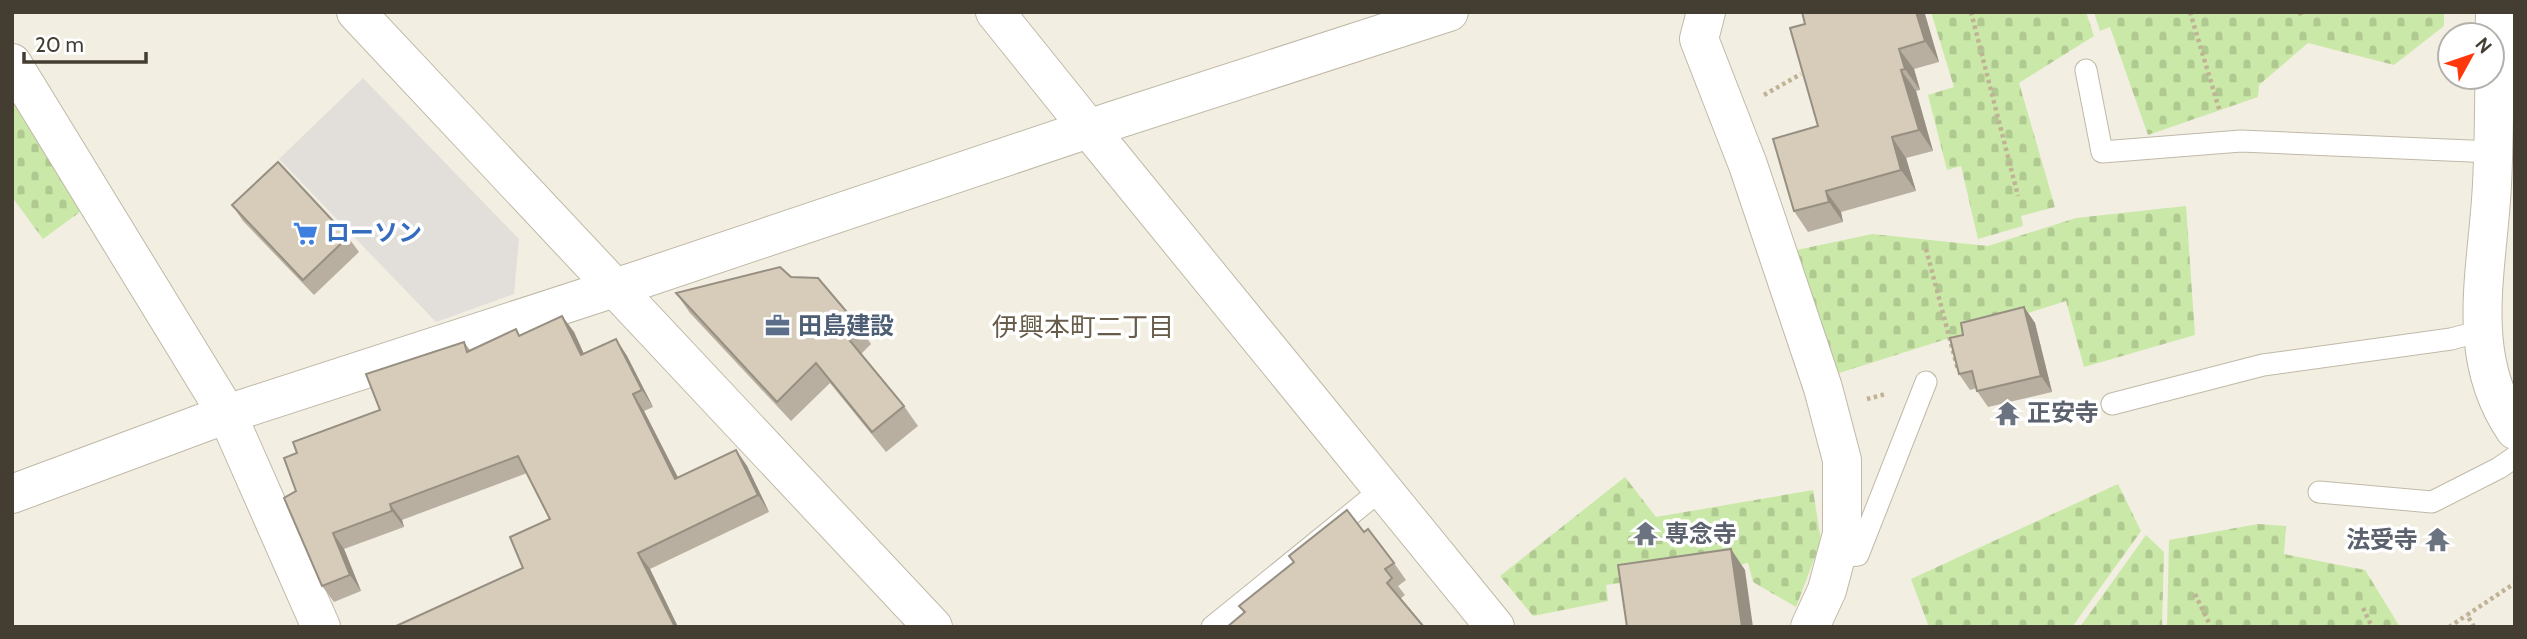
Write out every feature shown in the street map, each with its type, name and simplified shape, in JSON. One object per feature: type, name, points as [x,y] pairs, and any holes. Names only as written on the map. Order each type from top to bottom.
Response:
[{"type":"street","points":[[356,12],[933,627]]},
{"type":"street","points":[[995,12],[1495,627]]},
{"type":"street","points":[[12,494],[227,415],[1449,12]]},
{"type":"street","points":[[1706,12],[1699,39],[1748,164],[1829,409],[1842,460],[1842,534],[1828,590],[1810,627]]},
{"type":"street","points":[[2495,12],[2500,171],[2482,331],[2488,375],[2505,415],[2515,430]]},
{"type":"street","points":[[12,63],[227,415],[321,627]]},
{"type":"lane","points":[[2086,70],[2102,152],[2241,141],[2500,171]]},
{"type":"lane","points":[[2112,404],[2263,365],[2451,339],[2482,331]]},
{"type":"lane","points":[[1836,557],[1857,555],[1926,383]]},
{"type":"lane","points":[[2319,492],[2432,502],[2515,457]]},
{"type":"lane","points":[[1212,627],[1382,489]]},
{"type":"path","points":[[1971,12],[2018,197]]},
{"type":"path","points":[[2190,12],[2224,126],[2225,142]]},
{"type":"path","points":[[1926,249],[1959,373]]},
{"type":"path","points":[[1829,409],[1926,383]]},
{"type":"path","points":[[2449,627],[2515,583]]},
{"type":"path","points":[[2195,594],[2211,627]]},
{"type":"path","points":[[2363,608],[2372,627]]},
{"type":"path","points":[[2467,615],[2474,627]]},
{"type":"green space","points":[[1931,12],[2086,12],[2094,36],[2019,83],[2055,207],[2021,216],[2023,226],[1978,239],[1961,166],[1947,170],[1928,95],[1954,87]]},
{"type":"green space","points":[[2094,12],[2444,12],[2444,21],[2436,21],[2436,32],[2394,65],[2308,43],[2259,85],[2258,97],[2148,135],[2110,27],[2100,31]]},
{"type":"green space","points":[[12,89],[84,209],[43,239],[12,197]]},
{"type":"green space","points":[[2186,206],[2195,335],[2084,367],[2066,301],[1836,374],[1792,251],[1872,234],[1988,246],[2076,218]]},
{"type":"green space","points":[[1625,477],[1656,517],[1813,490],[1821,541],[1796,607],[1753,582],[1748,563],[1606,585],[1608,601],[1533,616],[1500,576]]},
{"type":"green space","points":[[2118,484],[2141,531],[2072,627],[1929,627],[1911,579]]},
{"type":"green space","points":[[2258,524],[2286,526],[2284,554],[2365,570],[2400,627],[2167,627],[2169,540]]},
{"type":"green space","points":[[2146,535],[2164,552],[2162,627],[2080,627]]},
{"type":"shaded area","points":[[363,78],[519,239],[514,294],[436,322],[279,159]]},
{"type":"building","points":[[1802,12],[1916,12],[1925,41],[1899,49],[1905,69],[1901,70],[1919,130],[1892,137],[1901,170],[1826,191],[1829,202],[1794,211],[1773,139],[1818,126],[1790,28],[1805,24]]},
{"type":"building","points":[[278,162],[348,237],[303,280],[232,205]]},
{"type":"building","points":[[780,267],[791,277],[818,278],[857,324],[846,336],[904,406],[872,432],[816,363],[777,402],[676,293]]},
{"type":"building","points":[[2024,307],[2041,376],[1977,391],[1972,371],[1959,374],[1950,338],[1963,335],[1961,323]]},
{"type":"building","points":[[562,316],[581,355],[616,339],[642,390],[633,394],[675,479],[736,450],[758,495],[638,553],[673,627],[394,627],[523,568],[510,537],[550,519],[518,456],[390,504],[392,511],[333,533],[350,575],[322,586],[284,498],[296,491],[284,458],[297,453],[293,442],[380,410],[366,374],[464,342],[467,352],[516,329],[519,336]]},
{"type":"building","points":[[1347,510],[1364,532],[1368,529],[1394,563],[1385,569],[1392,578],[1387,583],[1424,627],[1227,627],[1245,612],[1239,606],[1294,562],[1289,556]]},
{"type":"building","points":[[1731,549],[1742,627],[1627,627],[1618,565]]},
{"type":"place","name":"ローソン","points":[[306,233]]},
{"type":"place","name":"田島建設","points":[[778,326]]},
{"type":"place","name":"正安寺","points":[[2007,413]]},
{"type":"place","name":"専念寺","points":[[1645,534]]},
{"type":"place","name":"法受寺","points":[[2438,540]]},
{"type":"district","name":"伊興本町二丁目","points":[[1083,327]]}]
